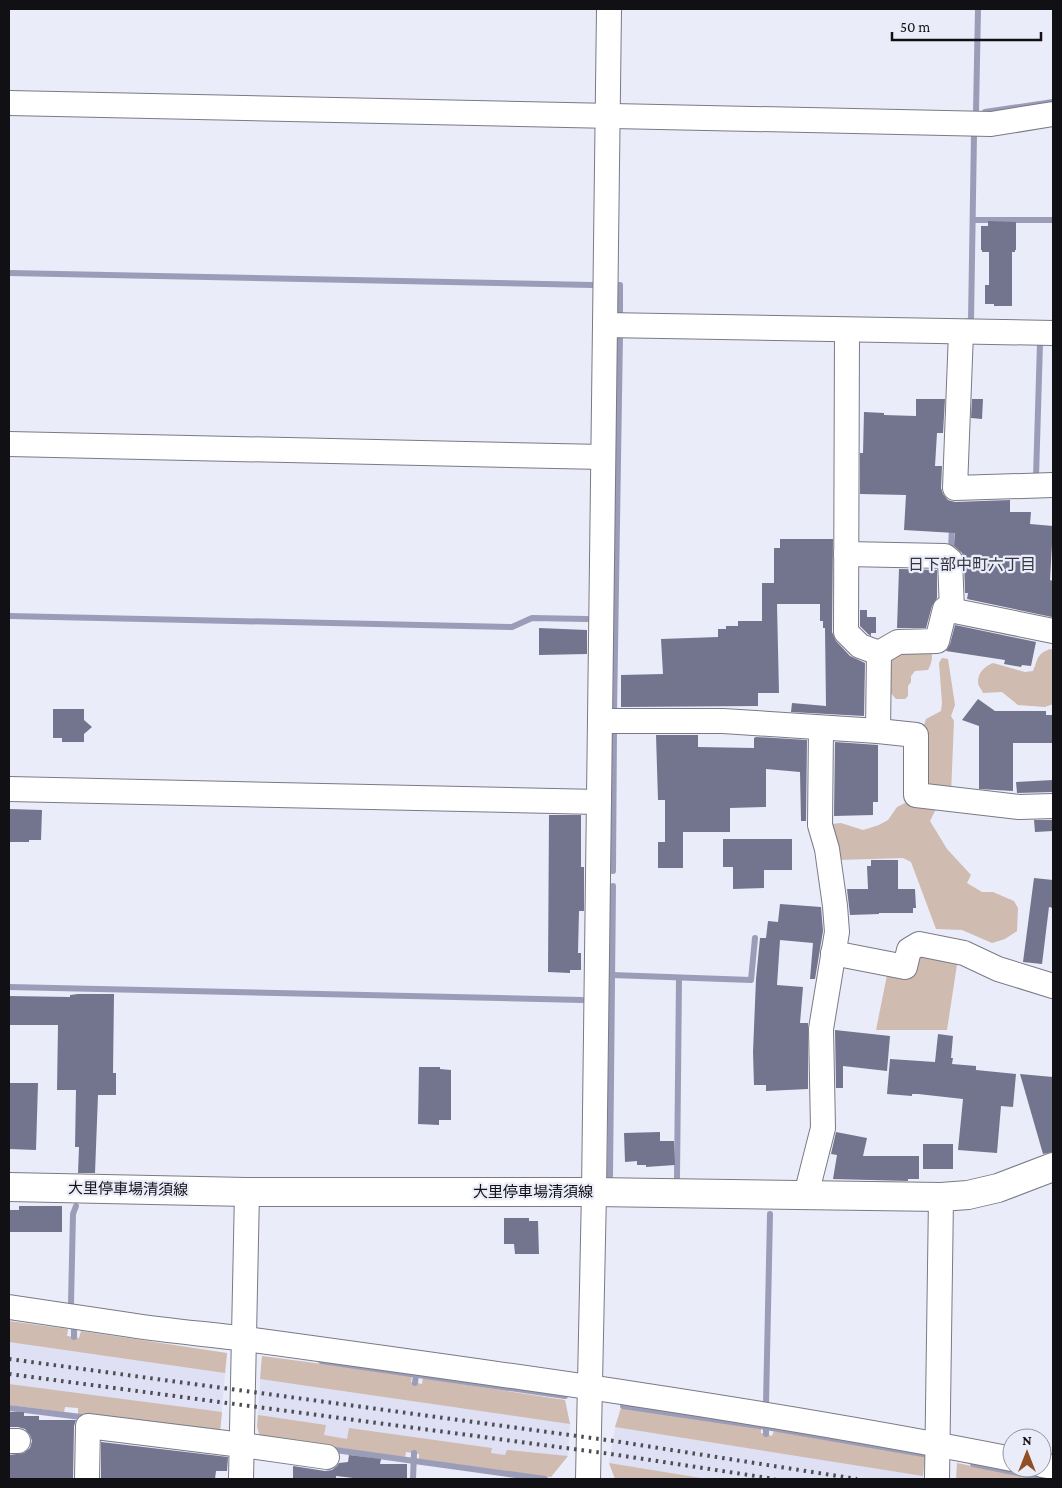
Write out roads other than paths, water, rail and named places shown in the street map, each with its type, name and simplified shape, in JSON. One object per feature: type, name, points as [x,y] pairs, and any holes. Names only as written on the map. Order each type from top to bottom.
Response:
[{"type":"main road","name":"大里停車場清須線","points":[[9,1186],[247,1192],[594,1192],[940,1197],[976,1194],[998,1188],[1053,1167]]},
{"type":"street","points":[[588,1479],[594,1192],[609,9]]},
{"type":"street","points":[[9,103],[991,124],[1053,114]]},
{"type":"street","points":[[605,325],[1053,333]]},
{"type":"street","points":[[847,330],[846,632],[860,646],[879,653]]},
{"type":"street","points":[[961,332],[955,488],[1053,485]]},
{"type":"street","points":[[9,444],[603,457]]},
{"type":"street","points":[[846,554],[945,556],[950,560],[952,610]]},
{"type":"street","points":[[879,653],[898,642],[937,641],[945,609],[1053,631]]},
{"type":"street","points":[[878,731],[879,653]]},
{"type":"street","points":[[600,720],[723,720],[916,735],[916,795],[1019,807],[1053,806]]},
{"type":"street","points":[[806,1195],[823,1128],[821,1029],[837,932],[827,849],[820,825],[821,728]]},
{"type":"street","points":[[9,789],[599,802]]},
{"type":"street","points":[[833,953],[905,967],[909,950],[919,944],[964,952],[998,969],[1053,986]]},
{"type":"street","points":[[241,1479],[247,1192]]},
{"type":"street","points":[[937,1479],[940,1197]]},
{"type":"street","points":[[9,1306],[132,1326],[244,1339],[590,1388],[766,1415],[938,1444],[1002,1457]]},
{"type":"street","points":[[87,1479],[88,1426],[327,1457]]},
{"type":"waterway","points":[[976,112],[978,9]]},
{"type":"waterway","points":[[985,112],[1053,102]]},
{"type":"waterway","points":[[968,321],[971,321],[974,134]]},
{"type":"waterway","points":[[973,220],[1053,220]]},
{"type":"waterway","points":[[9,273],[592,285]]},
{"type":"waterway","points":[[620,285],[620,316],[625,316]]},
{"type":"waterway","points":[[614,713],[620,334]]},
{"type":"waterway","points":[[1036,477],[1040,343]]},
{"type":"waterway","points":[[951,551],[952,525]]},
{"type":"waterway","points":[[9,616],[512,627],[532,618],[587,619]]},
{"type":"waterway","points":[[613,871],[614,730]]},
{"type":"waterway","points":[[610,1176],[613,886]]},
{"type":"waterway","points":[[612,975],[751,980],[755,938]]},
{"type":"waterway","points":[[677,1178],[679,978]]},
{"type":"waterway","points":[[9,987],[582,1000]]},
{"type":"waterway","points":[[71,1303],[73,1214],[76,1206]]},
{"type":"waterway","points":[[766,1404],[770,1214]]},
{"type":"waterway","points":[[74,1328],[74,1337]]},
{"type":"waterway","points":[[321,1361],[565,1396]]},
{"type":"waterway","points":[[415,1383],[416,1375]]},
{"type":"waterway","points":[[623,1406],[766,1427],[923,1454]]},
{"type":"waterway","points":[[9,1408],[89,1418]]},
{"type":"waterway","points":[[766,1427],[766,1434]]},
{"type":"waterway","points":[[328,1449],[545,1479]]},
{"type":"waterway","points":[[413,1479],[414,1453]]},
{"type":"waterway","points":[[973,1464],[1048,1479]]},
{"type":"railway","points":[[9,1359],[614,1441],[857,1479]]},
{"type":"railway","points":[[9,1374],[611,1454],[775,1479]]},
{"type":"district","name":"日下部中町六丁目","points":[[972,564]]}]
